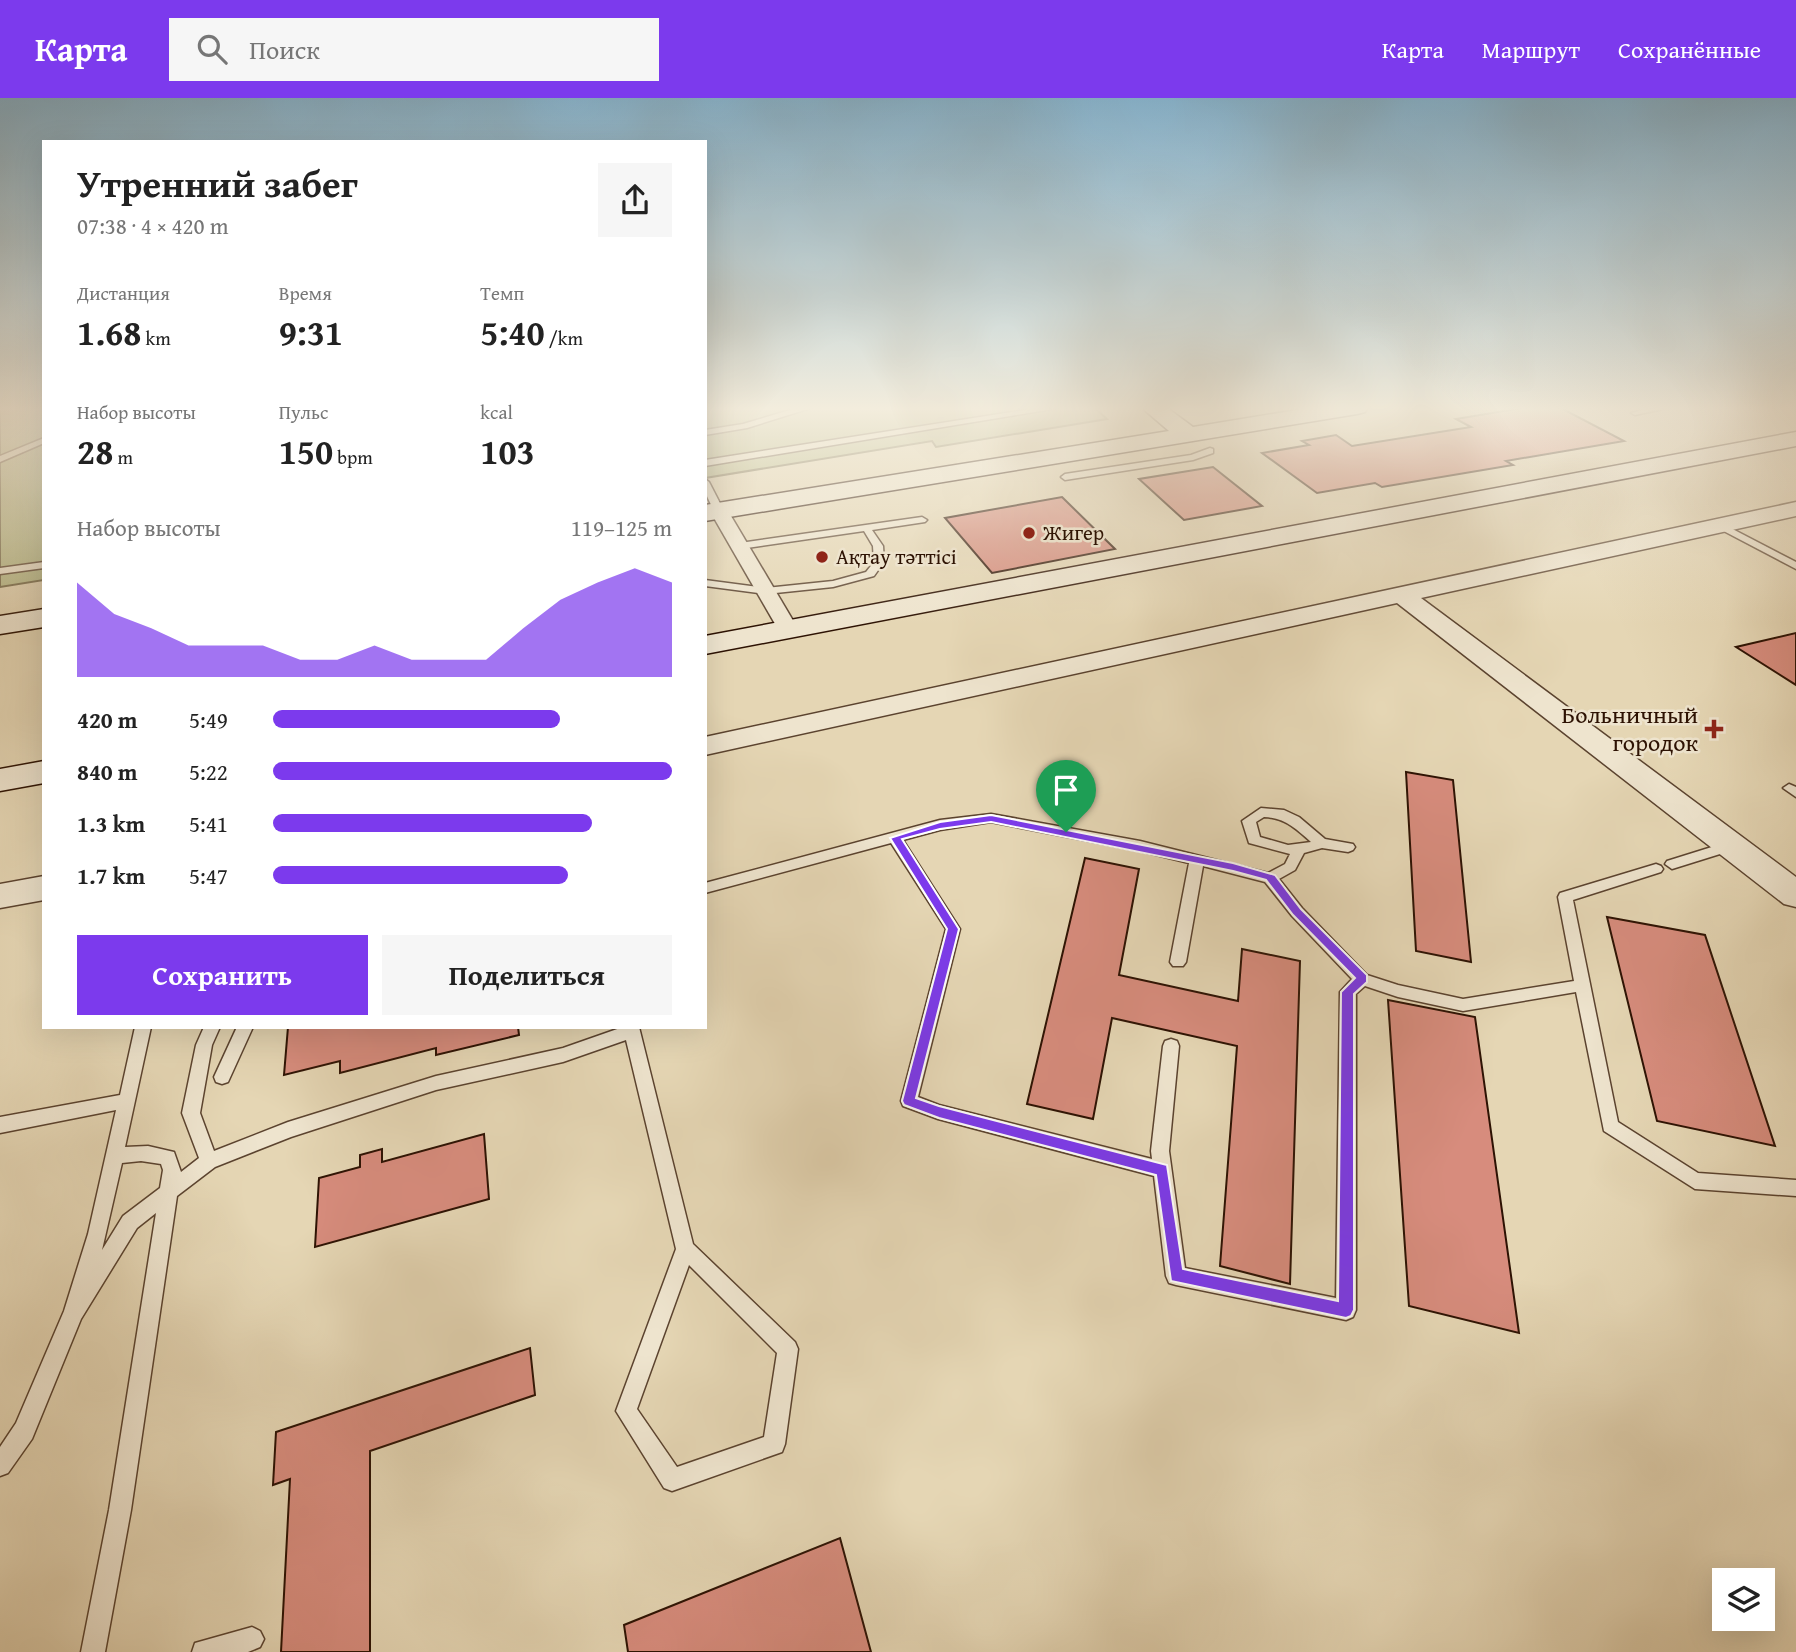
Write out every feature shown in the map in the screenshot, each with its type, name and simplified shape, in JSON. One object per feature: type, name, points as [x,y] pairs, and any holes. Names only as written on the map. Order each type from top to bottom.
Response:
[{"type":"main road","points":[[712,512],[910,480]]},
{"type":"main road","points":[[707,645],[1581,480]]},
{"type":"main road","points":[[0,625],[42,618]]},
{"type":"main road","points":[[0,780],[42,772]]},
{"type":"street","points":[[707,746],[1796,509]]},
{"type":"street","points":[[712,512],[740,546],[788,629]]},
{"type":"street","points":[[1400,594],[1796,895]]},
{"type":"street","points":[[0,896],[42,887]]},
{"type":"lane","points":[[707,491],[712,512]]},
{"type":"lane","points":[[740,546],[922,520]]},
{"type":"lane","points":[[1720,525],[1796,566]]},
{"type":"lane","points":[[707,583],[766,591],[833,584],[870,574],[879,562],[878,546],[867,529]]},
{"type":"lane","points":[[0,571],[42,565]]},
{"type":"lane","points":[[1321,843],[1294,820],[1279,813],[1261,812],[1249,821],[1254,840],[1276,849],[1298,852],[1321,843],[1348,847]]},
{"type":"lane","points":[[707,887],[940,825],[991,818],[1197,859],[1270,878],[1297,912],[1363,979],[1398,991],[1463,1005],[1583,985]]},
{"type":"lane","points":[[895,838],[953,929],[909,1101],[939,1112],[1162,1170]]},
{"type":"lane","points":[[1731,846],[1565,897],[1610,1126],[1695,1181],[1796,1188]]},
{"type":"lane","points":[[1270,878],[1290,867],[1298,852]]},
{"type":"lane","points":[[1178,962],[1197,859]]},
{"type":"lane","points":[[1171,1046],[1160,1151],[1177,1276],[1346,1310],[1348,992],[1363,979]]},
{"type":"lane","points":[[0,1465],[24,1431],[74,1312],[97,1234],[143,1029]]},
{"type":"lane","points":[[209,1161],[191,1113],[204,1045],[211,1029]]},
{"type":"lane","points":[[222,1077],[244,1029]]},
{"type":"lane","points":[[74,1312],[130,1222],[209,1161],[288,1130],[436,1083],[563,1055],[631,1030],[685,1250],[788,1349],[774,1444],[671,1479],[626,1411],[685,1250]]},
{"type":"lane","points":[[0,1125],[125,1101]]},
{"type":"lane","points":[[93,1652],[120,1510],[172,1170],[168,1158],[146,1152],[115,1157]]},
{"type":"lane","points":[[205,1652],[252,1639]]},
{"type":"green space","points":[[0,480],[42,480],[42,580],[0,587]]},
{"type":"building","points":[[1140,480],[1229,480],[1262,506],[1184,520]]},
{"type":"building","points":[[1298,480],[1427,480],[1382,487],[1375,483],[1317,493]]},
{"type":"building","name":"Жигер","points":[[1062,497],[1115,549],[992,573],[945,518]]},
{"type":"building","points":[[1796,633],[1796,685],[1736,647]]},
{"type":"building","points":[[1406,772],[1453,780],[1471,962],[1416,951]]},
{"type":"building","points":[[1085,858],[1139,869],[1119,975],[1238,1001],[1242,949],[1300,961],[1290,1284],[1220,1266],[1237,1046],[1112,1018],[1093,1119],[1027,1104]]},
{"type":"building","points":[[1607,917],[1705,935],[1775,1146],[1657,1121]]},
{"type":"building","points":[[1388,1000],[1475,1017],[1519,1333],[1409,1306]]},
{"type":"building","points":[[288,1029],[518,1029],[519,1035],[436,1055],[436,1048],[340,1073],[340,1061],[284,1075]]},
{"type":"building","points":[[484,1134],[489,1199],[315,1247],[319,1178],[360,1167],[360,1155],[382,1149],[382,1162]]},
{"type":"building","points":[[530,1348],[535,1395],[370,1451],[370,1652],[281,1652],[290,1479],[273,1485],[276,1432]]},
{"type":"building","points":[[840,1538],[871,1652],[628,1652],[624,1625]]},
{"type":"place","name":"Жигер","points":[[1029,533]]},
{"type":"place","name":"Ақтау тәттісі","points":[[822,557]]},
{"type":"place","name":"Больничный городок","points":[[1714,729]]},
{"type":"route","points":[[991,818],[1066,832],[1140,846],[1270,878],[1297,912],[1363,979],[1348,992],[1346,1310],[1177,1276],[1162,1170],[939,1112],[909,1101],[953,929],[895,838],[940,825],[991,818]]}]
